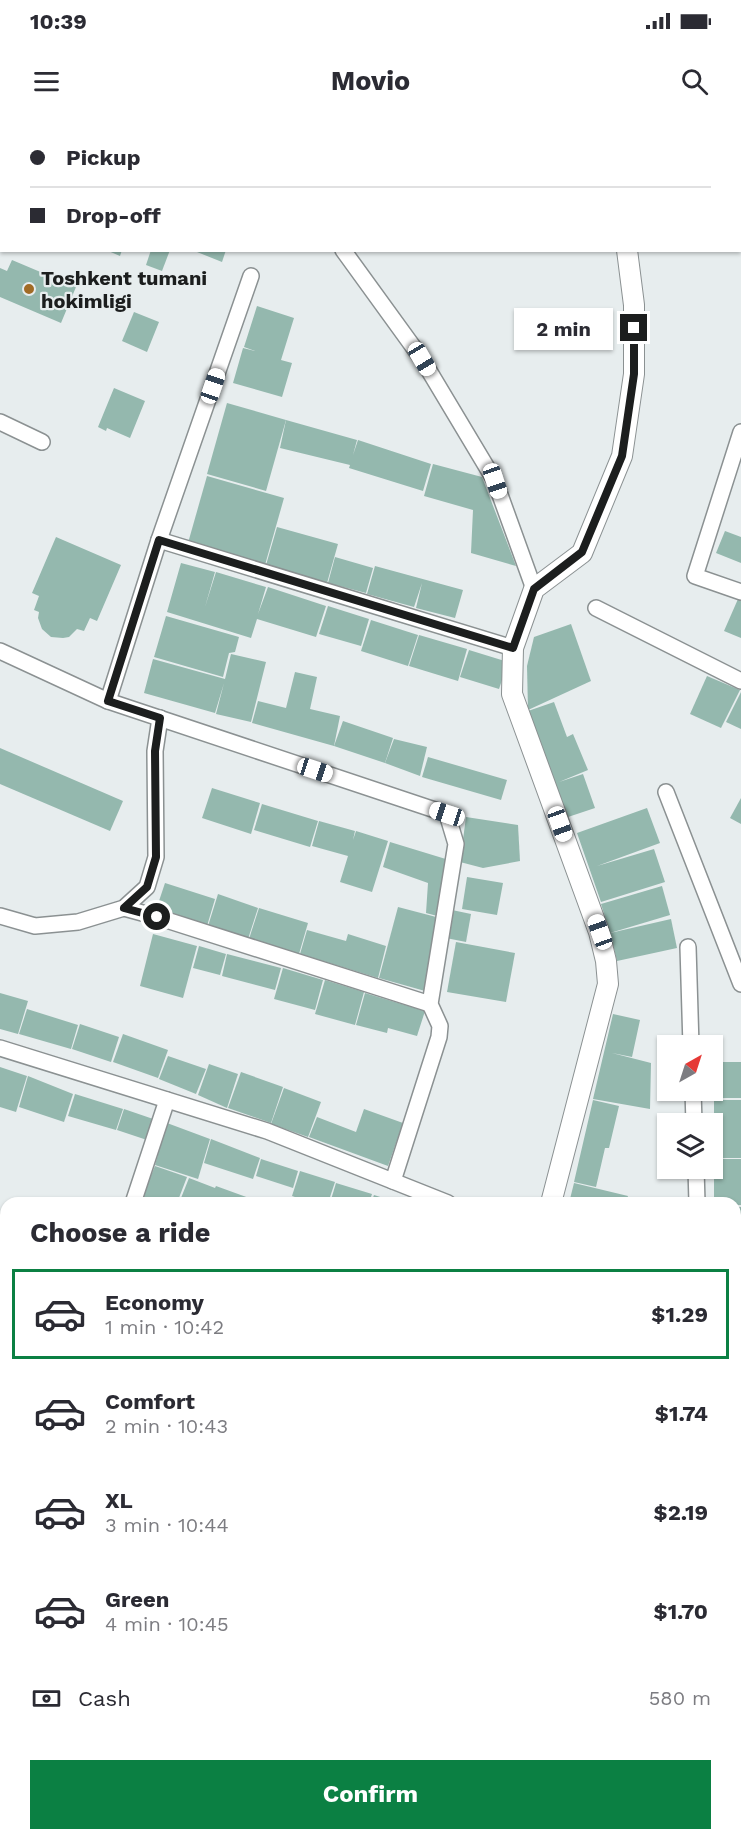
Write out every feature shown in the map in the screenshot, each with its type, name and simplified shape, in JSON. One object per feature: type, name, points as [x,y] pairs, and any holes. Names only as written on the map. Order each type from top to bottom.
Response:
[{"type":"street","points":[[344,252],[422,359],[495,481],[534,589]]},
{"type":"street","points":[[553,1197],[608,984],[600,932],[512,694],[513,648],[534,589],[582,552],[622,456],[634,374],[634,305],[627,252]]},
{"type":"street","points":[[108,701],[159,540],[251,276]]},
{"type":"street","points":[[0,422],[42,442]]},
{"type":"street","points":[[741,432],[695,576],[741,592]]},
{"type":"street","points":[[159,540],[513,648]]},
{"type":"street","points":[[596,609],[741,681]]},
{"type":"street","points":[[0,651],[108,701],[447,814],[456,844],[430,1004],[440,1026],[439,1037],[393,1181]]},
{"type":"street","points":[[0,916],[35,926],[78,922],[124,908],[147,887],[156,857],[155,751],[160,718]]},
{"type":"street","points":[[666,792],[741,984]]},
{"type":"street","points":[[124,908],[430,1004]]},
{"type":"street","points":[[688,947],[692,1035]]},
{"type":"street","points":[[0,1048],[267,1131],[433,1197]]},
{"type":"street","points":[[135,1197],[167,1100]]},
{"type":"street","points":[[696,1179],[697,1197]]},
{"type":"building","points":[[150,252],[169,252],[162,271],[146,265]]},
{"type":"building","points":[[197,252],[225,252],[222,262]]},
{"type":"building","name":"Toshkent tumani hokimligi","points":[[12,260],[76,287],[61,323],[0,297],[0,268],[7,271]]},
{"type":"building","points":[[257,306],[294,318],[281,360],[292,363],[282,397],[233,383],[243,348],[255,351],[244,347]]},
{"type":"building","points":[[134,312],[159,322],[147,352],[122,341]]},
{"type":"building","points":[[114,388],[145,401],[130,438],[107,428],[106,431],[98,427]]},
{"type":"building","points":[[227,403],[286,420],[266,491],[207,474]]},
{"type":"building","points":[[286,420],[357,440],[353,455],[358,440],[431,464],[423,491],[349,468],[350,465],[280,448]]},
{"type":"building","points":[[433,464],[482,477],[516,566],[471,553],[473,510],[424,496]]},
{"type":"building","points":[[207,476],[284,498],[265,565],[188,543]]},
{"type":"building","points":[[277,527],[338,544],[327,583],[266,565]]},
{"type":"building","points":[[725,531],[741,537],[741,563],[716,553]]},
{"type":"building","points":[[56,537],[121,565],[97,621],[90,618],[84,631],[77,629],[69,637],[63,638],[51,637],[42,629],[38,618],[39,612],[34,610],[39,596],[32,593]]},
{"type":"building","points":[[335,557],[373,568],[366,593],[328,583]]},
{"type":"building","points":[[181,563],[215,572],[205,607],[216,572],[266,587],[258,614],[268,587],[326,606],[316,637],[257,619],[251,638],[167,612]]},
{"type":"building","points":[[375,566],[463,590],[455,618],[416,608],[422,583],[414,607],[367,594]]},
{"type":"building","points":[[738,599],[741,600],[741,638],[724,631]]},
{"type":"building","points":[[328,606],[369,619],[361,646],[319,634]]},
{"type":"building","points":[[166,616],[239,637],[235,652],[229,653],[223,677],[154,657]]},
{"type":"building","points":[[371,620],[418,635],[408,666],[361,651]]},
{"type":"building","points":[[571,624],[591,681],[528,710],[527,666],[534,637]]},
{"type":"building","points":[[419,635],[467,649],[458,681],[409,666]]},
{"type":"building","points":[[469,650],[508,662],[499,689],[460,677]]},
{"type":"building","points":[[231,654],[266,662],[251,722],[216,714],[224,683],[215,713],[144,693],[153,659],[225,679]]},
{"type":"building","points":[[295,672],[317,677],[310,709],[340,716],[334,746],[252,723],[258,701],[286,708]]},
{"type":"building","points":[[707,676],[740,690],[721,728],[690,714]]},
{"type":"building","points":[[741,692],[741,729],[726,722]]},
{"type":"building","points":[[554,702],[567,737],[573,734],[588,770],[559,782],[583,774],[595,808],[568,817],[528,711]]},
{"type":"building","points":[[343,721],[393,738],[385,763],[334,746]]},
{"type":"building","points":[[394,739],[427,747],[420,776],[385,763]]},
{"type":"building","points":[[0,748],[123,801],[110,831],[0,784]]},
{"type":"building","points":[[428,757],[507,780],[501,800],[422,777]]},
{"type":"building","points":[[212,788],[260,803],[251,834],[202,818]]},
{"type":"building","points":[[741,798],[741,824],[730,818]]},
{"type":"building","points":[[262,804],[318,821],[310,847],[254,830]]},
{"type":"building","points":[[647,808],[660,843],[597,866],[654,849],[665,882],[601,902],[577,833]]},
{"type":"building","points":[[466,817],[518,825],[520,861],[483,868],[460,862]]},
{"type":"building","points":[[319,821],[355,831],[353,840],[356,831],[388,841],[372,892],[340,882],[348,856],[312,846]]},
{"type":"building","points":[[390,842],[449,860],[441,917],[426,913],[428,883],[383,867]]},
{"type":"building","points":[[467,877],[503,883],[497,915],[462,909]]},
{"type":"building","points":[[165,883],[215,899],[207,926],[156,910]]},
{"type":"building","points":[[662,886],[670,915],[610,933],[601,904]]},
{"type":"building","points":[[218,894],[258,908],[248,939],[208,926]]},
{"type":"building","points":[[398,907],[440,918],[425,991],[379,978]]},
{"type":"building","points":[[259,908],[308,923],[299,954],[249,939]]},
{"type":"building","points":[[452,910],[471,914],[466,942],[446,938]]},
{"type":"building","points":[[671,919],[677,948],[617,961],[610,933]]},
{"type":"building","points":[[307,930],[346,941],[348,934],[386,946],[378,978],[300,954]]},
{"type":"building","points":[[153,934],[197,946],[183,998],[140,986]]},
{"type":"building","points":[[456,942],[515,953],[506,1002],[447,992]]},
{"type":"building","points":[[199,946],[226,954],[220,975],[193,968]]},
{"type":"building","points":[[227,954],[281,968],[275,990],[222,976]]},
{"type":"building","points":[[283,968],[323,980],[315,1010],[274,999]]},
{"type":"building","points":[[325,980],[364,992],[355,1025],[315,1014]]},
{"type":"building","points":[[0,993],[28,1001],[18,1034],[0,1029]]},
{"type":"building","points":[[365,993],[425,1011],[417,1036],[388,1028],[387,1033],[356,1025]]},
{"type":"building","points":[[27,1009],[78,1025],[71,1049],[19,1034]]},
{"type":"building","points":[[613,1014],[640,1020],[632,1057],[612,1053],[651,1063],[650,1109],[593,1099]]},
{"type":"building","points":[[80,1024],[119,1037],[111,1062],[72,1049]]},
{"type":"building","points":[[123,1034],[168,1050],[158,1078],[113,1062]]},
{"type":"building","points":[[168,1056],[206,1069],[196,1094],[159,1079]]},
{"type":"building","points":[[723,1062],[741,1062],[741,1098],[723,1098]]},
{"type":"building","points":[[209,1064],[238,1074],[227,1108],[198,1095]]},
{"type":"building","points":[[0,1067],[27,1076],[16,1112],[0,1107]]},
{"type":"building","points":[[241,1072],[283,1087],[271,1123],[228,1108]]},
{"type":"building","points":[[28,1076],[73,1094],[64,1122],[19,1107]]},
{"type":"building","points":[[284,1088],[321,1102],[308,1137],[271,1124]]},
{"type":"building","points":[[75,1094],[123,1109],[116,1130],[68,1116]]},
{"type":"building","points":[[593,1100],[619,1106],[609,1148],[605,1148],[596,1187],[574,1182]]},
{"type":"building","points":[[741,1100],[741,1158],[723,1158],[723,1113],[714,1113],[714,1101]]},
{"type":"building","points":[[124,1109],[159,1121],[153,1142],[117,1130]]},
{"type":"building","points":[[364,1109],[403,1123],[388,1166],[309,1137],[317,1117],[356,1132]]},
{"type":"building","points":[[167,1123],[210,1139],[198,1179],[155,1165]]},
{"type":"building","points":[[211,1139],[260,1158],[253,1179],[204,1163]]},
{"type":"building","points":[[261,1159],[298,1171],[293,1188],[256,1176]]},
{"type":"building","points":[[723,1159],[741,1159],[741,1197],[714,1197],[714,1179],[723,1179]]},
{"type":"building","points":[[155,1166],[187,1177],[179,1197],[142,1197]]},
{"type":"building","points":[[300,1171],[335,1182],[330,1197],[292,1196]]},
{"type":"building","points":[[189,1178],[246,1197],[181,1197]]},
{"type":"building","points":[[336,1183],[372,1194],[371,1197],[332,1197]]},
{"type":"building","points":[[574,1183],[628,1196],[628,1197],[570,1197]]},
{"type":"place","name":"Toshkent tumani hokimligi","points":[[29,289]]},
{"type":"route","points":[[157,917],[124,908],[147,887],[156,857],[155,751],[160,718],[108,701],[159,540],[513,648],[534,589],[582,552],[622,456],[634,374],[634,328]]}]
